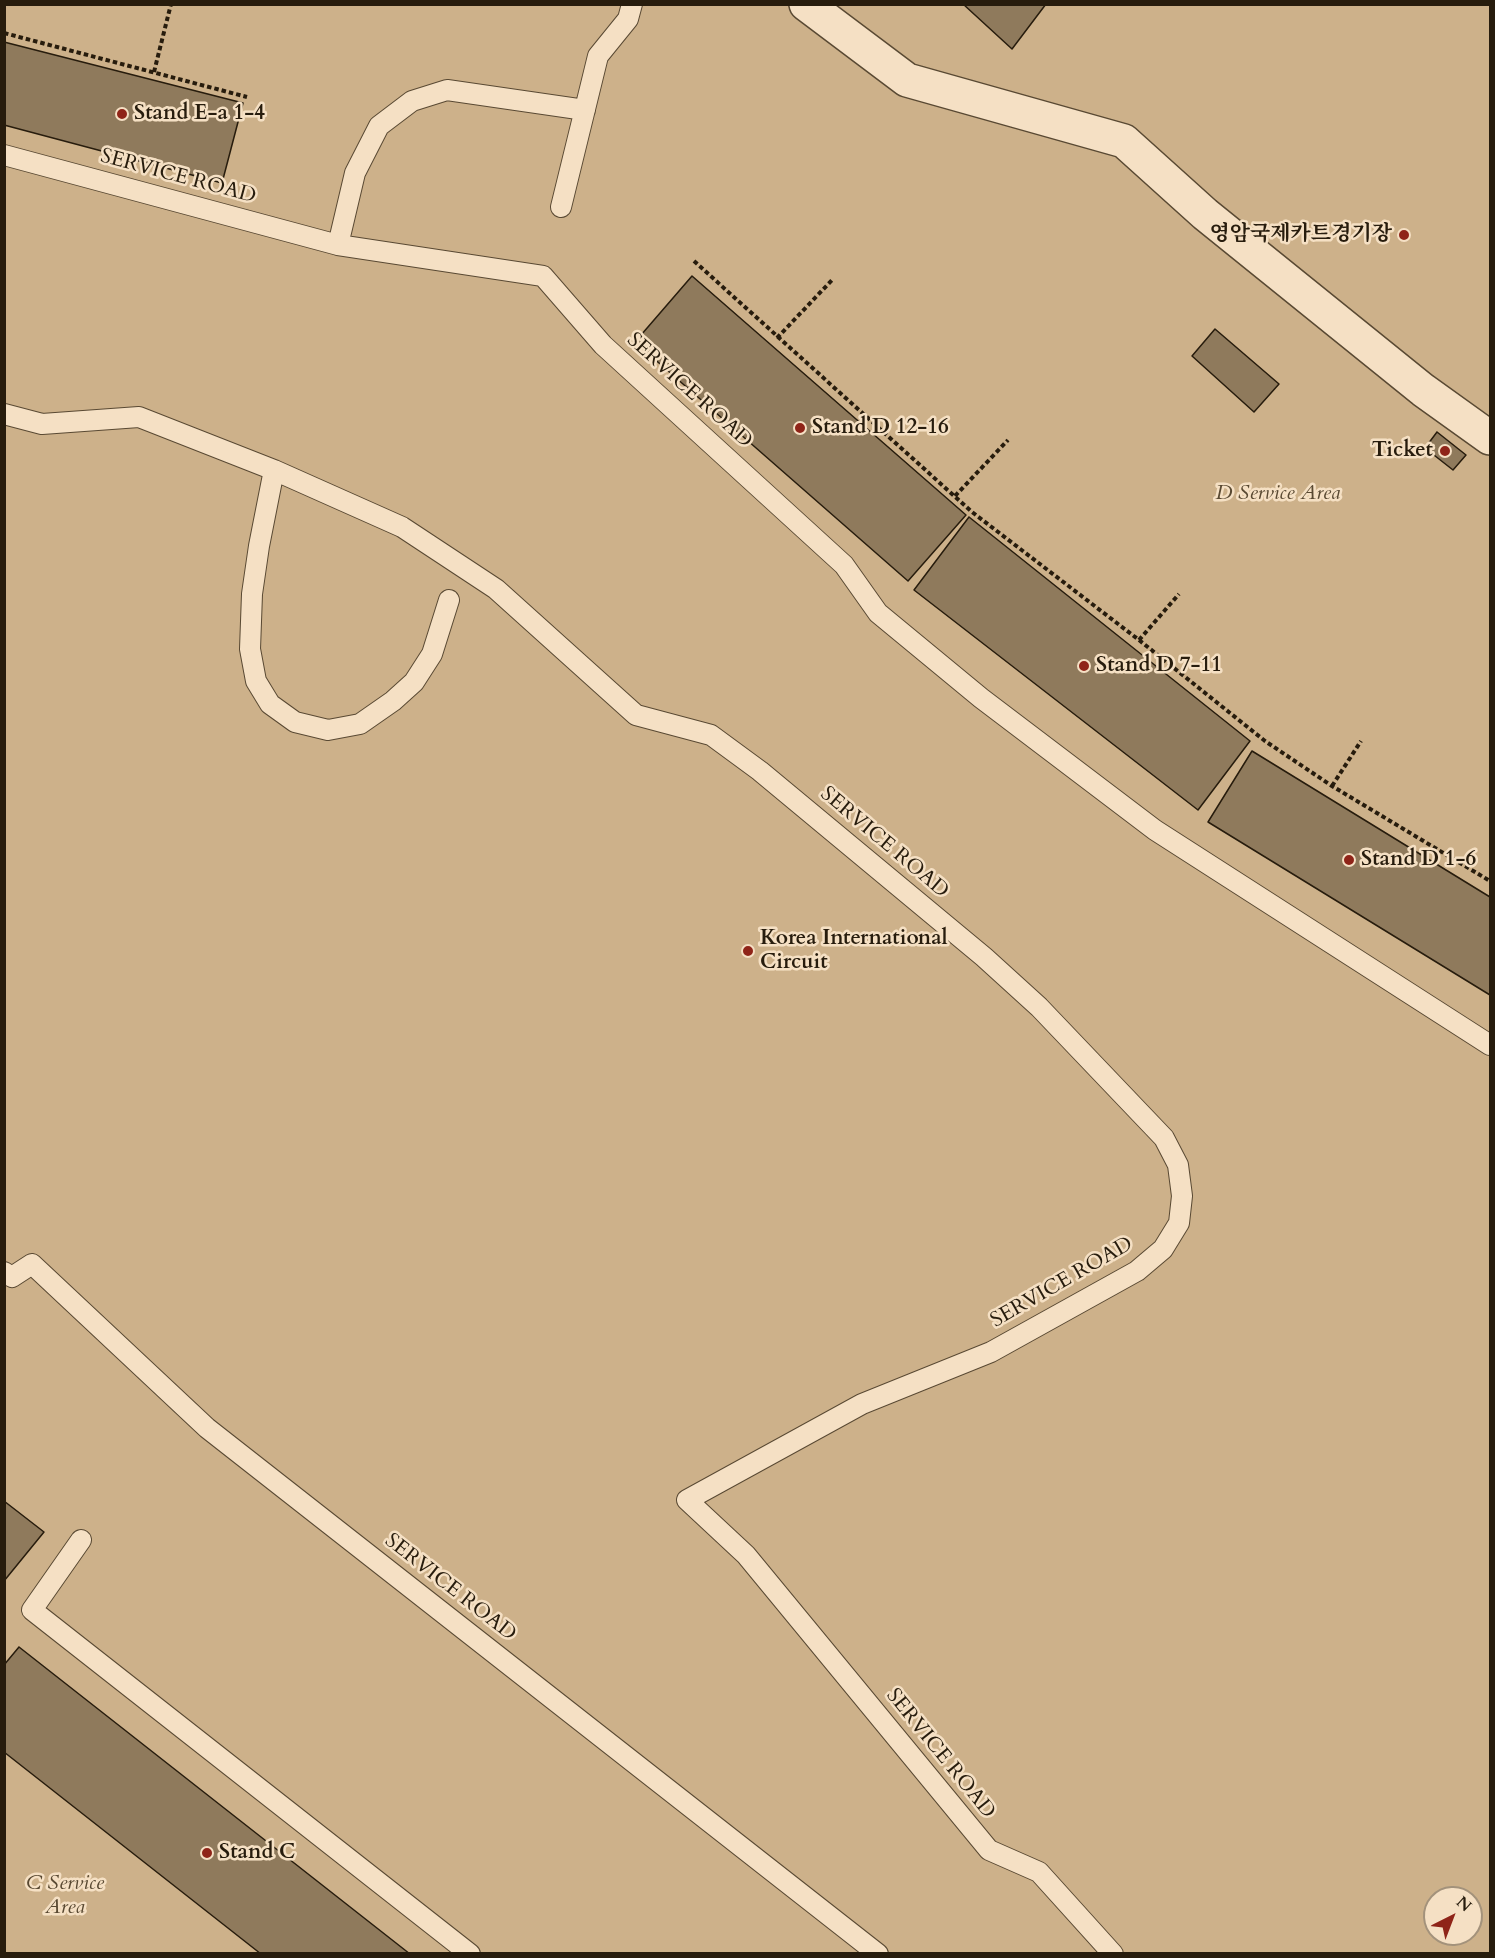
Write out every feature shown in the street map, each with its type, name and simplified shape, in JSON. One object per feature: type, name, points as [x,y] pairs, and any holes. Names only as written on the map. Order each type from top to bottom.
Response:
[{"type":"street","points":[[806,4],[907,80],[1124,141],[1205,214],[1423,390],[1491,438]]},
{"type":"lane","points":[[561,207],[598,56],[628,20],[632,4]]},
{"type":"lane","points":[[338,245],[354,172],[380,126],[412,101],[447,90],[585,110]]},
{"type":"lane","name":"SERVICE ROAD","points":[[4,155],[338,245],[543,276],[603,345],[844,565],[878,613],[981,698],[1155,830],[1491,1045]]},
{"type":"lane","name":"SERVICE ROAD","points":[[4,414],[42,424],[139,417],[274,470],[402,527],[496,589],[636,715],[711,735],[760,771],[984,957],[1039,1007],[1164,1138],[1178,1165],[1182,1196],[1179,1223],[1163,1249],[1137,1270],[991,1352],[862,1404],[687,1500],[746,1555],[988,1850],[1039,1872],[1113,1953]]},
{"type":"lane","points":[[274,470],[252,594],[250,650],[256,681],[270,704],[295,722],[317,727],[327,729],[360,724],[393,701],[414,681],[432,654],[448,600]]},
{"type":"lane","name":"SERVICE ROAD","points":[[4,1272],[12,1277],[32,1264],[207,1428],[878,1953]]},
{"type":"lane","points":[[81,1540],[32,1610],[470,1953]]},
{"type":"path","points":[[154,72],[171,4]]},
{"type":"path","points":[[4,33],[247,97]]},
{"type":"path","points":[[694,261],[972,512],[1139,640],[1265,741],[1332,786],[1491,881]]},
{"type":"path","points":[[777,338],[832,280]]},
{"type":"path","points":[[955,496],[1008,440]]},
{"type":"path","points":[[1139,640],[1179,594]]},
{"type":"path","points":[[1332,786],[1361,741]]},
{"type":"green space","name":"Korea International Circuit","points":[[5,5],[1490,5],[1490,1953],[5,1954]]},
{"type":"building","points":[[963,4],[1046,4],[1012,49]]},
{"type":"building","name":"Stand E-a 1-4","points":[[4,42],[243,103],[222,183],[4,125]]},
{"type":"building","name":"Stand D 12-16","points":[[692,276],[966,515],[908,581],[635,342]]},
{"type":"building","points":[[1215,329],[1279,384],[1254,412],[1192,356]]},
{"type":"building","name":"Ticket","points":[[1437,432],[1466,455],[1453,470],[1425,448]]},
{"type":"building","name":"Stand D 7-11","points":[[969,517],[1250,741],[1198,810],[914,590]]},
{"type":"building","name":"Stand D 1-6","points":[[1252,751],[1490,897],[1490,995],[1208,822]]},
{"type":"building","points":[[4,1501],[44,1532],[4,1581]]},
{"type":"building","name":"Stand C","points":[[19,1647],[410,1954],[261,1954],[4,1752],[4,1665]]},
{"type":"place","name":"Stand E-a 1-4","points":[[122,114]]},
{"type":"place","name":"영암국제카트경기장","points":[[1404,235]]},
{"type":"place","name":"Stand D 12-16","points":[[800,428]]},
{"type":"place","name":"Ticket","points":[[1445,451]]},
{"type":"place","name":"Stand D 7-11","points":[[1084,666]]},
{"type":"place","name":"Stand D 1-6","points":[[1349,860]]},
{"type":"place","name":"Korea International Circuit","points":[[748,951]]},
{"type":"place","name":"Stand C","points":[[207,1853]]},
{"type":"park label","name":"D Service Area","points":[[1278,494]]},
{"type":"park label","name":"C Service Area","points":[[65,1896]]}]
